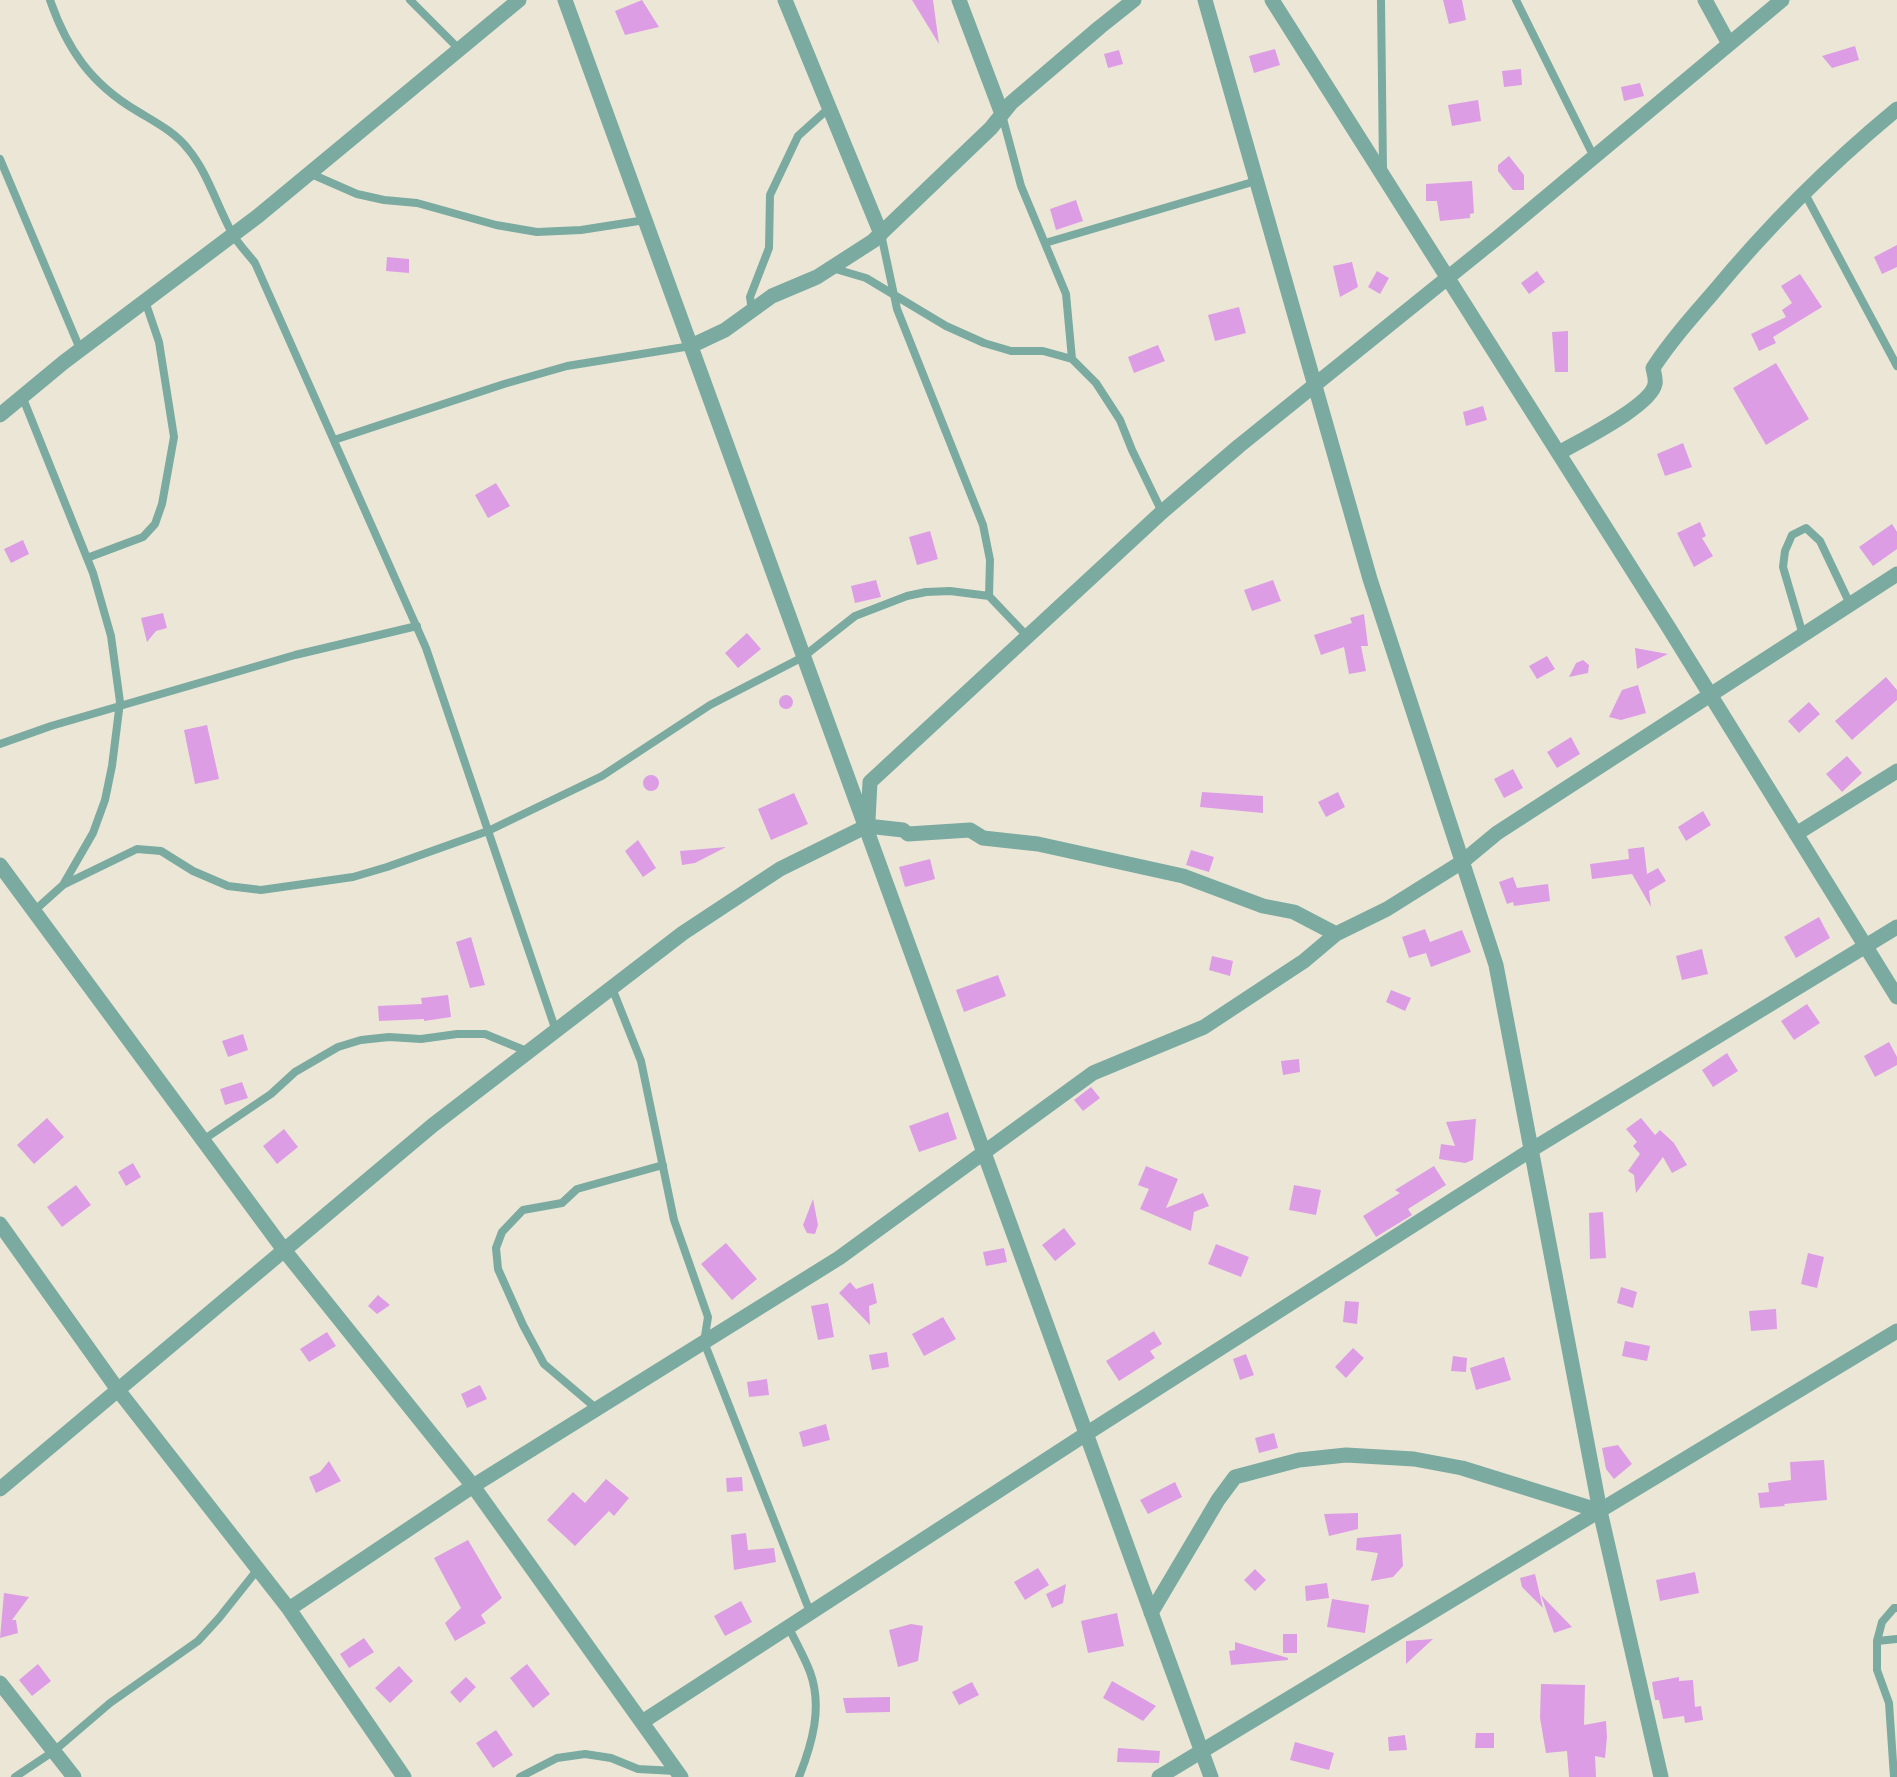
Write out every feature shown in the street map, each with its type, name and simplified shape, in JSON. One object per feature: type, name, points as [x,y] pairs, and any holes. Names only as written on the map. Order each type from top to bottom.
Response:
[{"type":"street","points":[[0,415],[80,350],[232,235],[519,0]]},
{"type":"street","points":[[566,0],[1211,1777]]},
{"type":"street","points":[[785,0],[881,234]]},
{"type":"street","points":[[959,0],[1002,114]]},
{"type":"street","points":[[691,346],[725,330],[772,296],[791,286],[817,277],[881,234],[1012,103],[1134,0]]},
{"type":"street","points":[[1205,0],[1370,579],[1496,965],[1600,1511],[1661,1777]]},
{"type":"street","points":[[1272,0],[1559,453],[1897,997]]},
{"type":"street","points":[[1706,0],[1729,44]]},
{"type":"street","points":[[867,826],[870,782],[1162,512],[1448,278],[1782,0]]},
{"type":"street","points":[[1559,453],[1637,407],[1650,396],[1656,384],[1653,368],[1666,348],[1734,267],[1804,192],[1837,160],[1897,109]]},
{"type":"street","points":[[290,1610],[473,1486],[839,1258],[1094,1073],[1204,1027],[1304,961],[1336,934],[1387,909],[1462,862],[1497,833],[1897,574]]},
{"type":"street","points":[[1796,834],[1897,771]]},
{"type":"street","points":[[0,1489],[433,1125],[683,933],[780,869],[867,826],[903,830],[908,834],[970,830],[983,838],[1038,844],[1183,876],[1263,906],[1294,912],[1336,934]]},
{"type":"street","points":[[0,865],[284,1250],[473,1486],[679,1774]]},
{"type":"street","points":[[642,1722],[1086,1434],[1532,1150],[1897,927]]},
{"type":"street","points":[[0,1224],[118,1390],[290,1610],[404,1777]]},
{"type":"street","points":[[1159,1777],[1897,1331]]},
{"type":"street","points":[[1151,1613],[1218,1500],[1235,1477],[1298,1460],[1346,1455],[1414,1459],[1462,1468],[1600,1511]]},
{"type":"street","points":[[0,1683],[74,1777]]},
{"type":"lane","points":[[50,0],[60,31],[78,60],[105,87],[136,110],[156,120],[189,149],[217,198],[232,235],[255,264],[426,648],[556,1031]]},
{"type":"lane","points":[[410,0],[459,49]]},
{"type":"lane","points":[[1381,0],[1383,175]]},
{"type":"lane","points":[[1516,0],[1594,157]]},
{"type":"lane","points":[[752,311],[750,297],[769,248],[770,195],[798,136],[829,108]]},
{"type":"lane","points":[[1002,114],[1021,186],[1066,294],[1072,359]]},
{"type":"lane","points":[[0,159],[80,350]]},
{"type":"lane","points":[[309,173],[357,194],[384,200],[417,203],[496,225],[537,232],[581,230],[645,220]]},
{"type":"lane","points":[[1046,243],[1256,181]]},
{"type":"lane","points":[[1804,192],[1897,366]]},
{"type":"lane","points":[[881,234],[894,295],[906,334],[983,525],[990,560],[989,596]]},
{"type":"lane","points":[[832,268],[866,278],[946,326],[984,343],[1011,351],[1042,351],[1072,359],[1096,383],[1120,420],[1132,450],[1162,512]]},
{"type":"lane","points":[[87,558],[143,537],[155,524],[167,485],[174,437],[159,342],[145,301]]},
{"type":"lane","points":[[334,440],[504,384],[567,366],[691,346]]},
{"type":"lane","points":[[22,396],[87,558],[111,636],[120,706],[112,766],[105,800],[93,833],[63,884],[34,911]]},
{"type":"lane","points":[[1803,635],[1783,567],[1785,551],[1792,535],[1806,528],[1820,541],[1850,604]]},
{"type":"lane","points":[[63,884],[137,849],[161,851],[193,871],[228,886],[261,890],[353,877],[386,867],[488,831],[602,776],[710,705],[803,657],[855,616],[906,596],[926,592],[950,591],[989,596],[1027,636]]},
{"type":"lane","points":[[0,744],[51,726],[296,655],[417,626]]},
{"type":"lane","points":[[612,988],[641,1061],[674,1220],[708,1317],[704,1342],[810,1612]]},
{"type":"lane","points":[[203,1140],[271,1094],[295,1072],[338,1047],[361,1040],[389,1038],[422,1039],[457,1034],[485,1034],[529,1052]]},
{"type":"lane","points":[[597,1409],[544,1364],[523,1325],[498,1269],[496,1248],[502,1232],[523,1210],[562,1204],[577,1189],[662,1165]]},
{"type":"lane","points":[[15,1777],[54,1751],[110,1703],[198,1641],[258,1569]]},
{"type":"lane","points":[[1894,1777],[1888,1703],[1877,1670],[1877,1641],[1882,1622],[1894,1608],[1897,1608]]},
{"type":"lane","points":[[788,1626],[810,1672],[815,1692],[815,1721],[809,1751],[799,1777]]},
{"type":"lane","points":[[1877,1641],[1897,1639]]},
{"type":"lane","points":[[520,1777],[557,1758],[584,1754],[611,1758],[638,1768],[679,1774]]},
{"type":"building","points":[[642,0],[659,27],[625,35],[615,11]]},
{"type":"building","points":[[912,0],[933,0],[939,44]]},
{"type":"building","points":[[1443,0],[1462,0],[1466,20],[1449,24]]},
{"type":"building","points":[[1855,46],[1859,60],[1832,68],[1822,56]]},
{"type":"building","points":[[1275,49],[1280,65],[1254,73],[1249,56]]},
{"type":"building","points":[[1119,50],[1123,64],[1108,68],[1104,54]]},
{"type":"building","points":[[1521,69],[1522,85],[1504,87],[1502,71]]},
{"type":"building","points":[[1640,83],[1644,96],[1624,101],[1621,87]]},
{"type":"building","points":[[1478,100],[1481,121],[1452,126],[1448,105]]},
{"type":"building","points":[[1509,156],[1524,175],[1524,190],[1513,190],[1498,171],[1498,165]]},
{"type":"building","points":[[1472,181],[1474,213],[1470,214],[1470,218],[1440,221],[1437,201],[1426,201],[1426,184]]},
{"type":"building","points":[[1076,200],[1083,221],[1056,230],[1050,209]]},
{"type":"building","points":[[1897,245],[1897,267],[1882,274],[1874,257]]},
{"type":"building","points":[[387,257],[409,259],[409,273],[386,271]]},
{"type":"building","points":[[1352,262],[1358,287],[1340,297],[1333,266]]},
{"type":"building","points":[[1377,271],[1389,278],[1380,294],[1368,287]]},
{"type":"building","points":[[1537,271],[1545,282],[1529,294],[1521,283]]},
{"type":"building","points":[[1800,274],[1822,307],[1773,337],[1776,343],[1759,351],[1751,334],[1786,317],[1782,310],[1792,303],[1781,286]]},
{"type":"building","points":[[1239,307],[1246,333],[1215,341],[1208,315]]},
{"type":"building","points":[[1568,331],[1568,372],[1555,372],[1552,332]]},
{"type":"building","points":[[1158,345],[1165,361],[1134,373],[1128,357]]},
{"type":"building","points":[[1776,363],[1809,419],[1766,445],[1733,388]]},
{"type":"building","points":[[1483,406],[1487,420],[1466,426],[1463,412]]},
{"type":"building","points":[[1683,443],[1692,467],[1665,476],[1657,454]]},
{"type":"building","points":[[496,483],[510,506],[488,518],[475,495]]},
{"type":"building","points":[[1700,522],[1706,536],[1702,538],[1713,556],[1694,567],[1677,533]]},
{"type":"building","points":[[1892,524],[1897,532],[1897,549],[1873,566],[1859,547]]},
{"type":"building","points":[[930,531],[938,559],[917,565],[909,537]]},
{"type":"building","points":[[23,540],[29,554],[11,563],[4,549]]},
{"type":"building","points":[[876,580],[881,597],[855,603],[851,586]]},
{"type":"building","points":[[1273,580],[1281,601],[1252,611],[1244,590]]},
{"type":"building","points":[[163,613],[167,628],[156,631],[147,642],[141,618]]},
{"type":"building","points":[[1364,614],[1368,646],[1361,646],[1366,671],[1349,674],[1344,647],[1321,655],[1314,635],[1352,623],[1350,618]]},
{"type":"building","points":[[747,633],[761,649],[738,668],[725,653]]},
{"type":"building","points":[[1635,648],[1668,654],[1637,669]]},
{"type":"building","points":[[1547,656],[1555,669],[1537,679],[1529,666]]},
{"type":"building","points":[[1583,660],[1589,665],[1588,673],[1569,677],[1576,663]]},
{"type":"building","points":[[1886,677],[1897,690],[1897,700],[1852,740],[1835,721]]},
{"type":"building","points":[[1638,685],[1646,713],[1621,720],[1609,717],[1622,690]]},
{"type":"building","points":[[783,695],[789,695],[793,702],[789,709],[783,709],[779,705],[779,699]]},
{"type":"building","points":[[1809,702],[1820,714],[1799,733],[1788,721]]},
{"type":"building","points":[[207,725],[219,779],[195,784],[184,730]]},
{"type":"building","points":[[1571,737],[1580,754],[1557,768],[1547,752]]},
{"type":"building","points":[[1847,756],[1862,773],[1842,792],[1826,774]]},
{"type":"building","points":[[1513,769],[1523,788],[1504,798],[1494,779]]},
{"type":"building","points":[[651,775],[657,777],[659,783],[657,789],[651,791],[645,789],[643,783],[645,777]]},
{"type":"building","points":[[1202,792],[1263,796],[1263,813],[1200,807]]},
{"type":"building","points":[[1338,792],[1345,807],[1326,817],[1318,802]]},
{"type":"building","points":[[794,793],[808,824],[771,840],[758,809]]},
{"type":"building","points":[[1703,811],[1711,825],[1686,841],[1678,827]]},
{"type":"building","points":[[638,840],[656,868],[643,877],[625,851]]},
{"type":"building","points":[[726,847],[695,863],[682,865],[680,851]]},
{"type":"building","points":[[1644,847],[1647,874],[1658,868],[1666,881],[1649,891],[1651,907],[1632,874],[1592,879],[1590,864],[1629,859],[1628,849]]},
{"type":"building","points":[[1191,850],[1214,857],[1209,872],[1186,865]]},
{"type":"building","points":[[930,859],[935,879],[905,887],[899,867]]},
{"type":"building","points":[[1513,877],[1517,888],[1548,884],[1550,901],[1514,906],[1513,902],[1507,904],[1499,882]]},
{"type":"building","points":[[1819,917],[1830,938],[1796,958],[1784,937]]},
{"type":"building","points":[[1425,929],[1430,942],[1462,930],[1471,952],[1431,967],[1426,953],[1409,958],[1402,937]]},
{"type":"building","points":[[471,937],[485,985],[470,988],[456,942]]},
{"type":"building","points":[[1702,949],[1708,974],[1682,980],[1676,956]]},
{"type":"building","points":[[1212,956],[1233,961],[1230,976],[1209,970]]},
{"type":"building","points":[[998,975],[1006,996],[964,1012],[956,990]]},
{"type":"building","points":[[1391,990],[1411,998],[1405,1011],[1386,1002]]},
{"type":"building","points":[[448,995],[451,1017],[424,1021],[424,1019],[379,1021],[378,1006],[422,1004],[421,998]]},
{"type":"building","points":[[1807,1004],[1820,1023],[1794,1040],[1781,1021]]},
{"type":"building","points":[[243,1034],[248,1050],[228,1057],[222,1041]]},
{"type":"building","points":[[1889,1042],[1897,1057],[1897,1065],[1875,1077],[1864,1056]]},
{"type":"building","points":[[1727,1053],[1738,1071],[1713,1087],[1702,1070]]},
{"type":"building","points":[[1299,1059],[1300,1072],[1283,1075],[1281,1061]]},
{"type":"building","points":[[242,1082],[248,1098],[225,1105],[220,1089]]},
{"type":"building","points":[[1091,1087],[1100,1098],[1083,1111],[1074,1100]]},
{"type":"building","points":[[948,1112],[957,1139],[919,1152],[909,1126]]},
{"type":"building","points":[[47,1118],[64,1137],[34,1164],[17,1145]]},
{"type":"building","points":[[1641,1118],[1655,1135],[1660,1130],[1674,1143],[1687,1165],[1672,1173],[1663,1157],[1636,1193],[1634,1175],[1628,1171],[1640,1154],[1633,1146],[1637,1142],[1626,1129]]},
{"type":"building","points":[[1476,1119],[1473,1160],[1465,1163],[1439,1159],[1441,1144],[1455,1146],[1446,1122]]},
{"type":"building","points":[[284,1129],[298,1147],[277,1164],[263,1146]]},
{"type":"building","points":[[133,1163],[141,1177],[126,1186],[118,1172]]},
{"type":"building","points":[[1146,1166],[1178,1179],[1166,1208],[1203,1193],[1209,1206],[1194,1212],[1191,1231],[1140,1209],[1149,1189],[1138,1185]]},
{"type":"building","points":[[1434,1166],[1446,1185],[1408,1209],[1412,1215],[1376,1237],[1363,1216],[1400,1193],[1395,1190]]},
{"type":"building","points":[[76,1185],[91,1205],[62,1227],[47,1207]]},
{"type":"building","points":[[1294,1185],[1321,1190],[1316,1215],[1289,1210]]},
{"type":"building","points":[[813,1199],[818,1225],[815,1234],[807,1233],[803,1225]]},
{"type":"building","points":[[1603,1212],[1606,1258],[1590,1259],[1589,1213]]},
{"type":"building","points":[[1064,1228],[1076,1244],[1055,1261],[1042,1245]]},
{"type":"building","points":[[726,1243],[757,1279],[732,1300],[701,1264]]},
{"type":"building","points":[[1216,1244],[1249,1257],[1241,1277],[1208,1264]]},
{"type":"building","points":[[1004,1248],[1007,1262],[986,1266],[983,1252]]},
{"type":"building","points":[[1808,1253],[1824,1257],[1817,1288],[1801,1284]]},
{"type":"building","points":[[850,1282],[856,1289],[873,1283],[877,1303],[869,1306],[870,1325],[839,1293]]},
{"type":"building","points":[[1621,1287],[1637,1292],[1633,1308],[1617,1303]]},
{"type":"building","points":[[378,1295],[390,1305],[377,1314],[368,1306]]},
{"type":"building","points":[[1345,1301],[1359,1302],[1357,1324],[1343,1322]]},
{"type":"building","points":[[828,1303],[834,1337],[818,1340],[811,1306]]},
{"type":"building","points":[[1776,1309],[1777,1329],[1751,1331],[1749,1311]]},
{"type":"building","points":[[943,1317],[956,1339],[924,1356],[912,1334]]},
{"type":"building","points":[[1154,1331],[1162,1344],[1150,1351],[1155,1358],[1119,1381],[1106,1361]]},
{"type":"building","points":[[327,1332],[336,1346],[309,1362],[300,1349]]},
{"type":"building","points":[[1625,1341],[1650,1346],[1647,1361],[1622,1356]]},
{"type":"building","points":[[1353,1348],[1364,1358],[1346,1378],[1335,1367]]},
{"type":"building","points":[[887,1352],[889,1367],[872,1370],[869,1355]]},
{"type":"building","points":[[1246,1354],[1254,1375],[1240,1380],[1233,1359]]},
{"type":"building","points":[[1453,1356],[1467,1358],[1466,1372],[1451,1371]]},
{"type":"building","points":[[1504,1357],[1511,1380],[1476,1390],[1470,1368]]},
{"type":"building","points":[[767,1379],[769,1395],[749,1397],[747,1382]]},
{"type":"building","points":[[480,1385],[487,1399],[467,1408],[461,1394]]},
{"type":"building","points":[[826,1424],[830,1440],[803,1447],[799,1432]]},
{"type":"building","points":[[1274,1433],[1278,1448],[1259,1453],[1255,1438]]},
{"type":"building","points":[[1618,1445],[1632,1464],[1614,1479],[1606,1469],[1602,1448]]},
{"type":"building","points":[[1824,1460],[1827,1500],[1760,1508],[1758,1493],[1769,1492],[1768,1483],[1791,1480],[1790,1462]]},
{"type":"building","points":[[329,1461],[341,1481],[316,1493],[309,1477],[320,1472]]},
{"type":"building","points":[[742,1477],[743,1491],[727,1492],[726,1478]]},
{"type":"building","points":[[606,1479],[629,1498],[614,1516],[609,1511],[575,1546],[547,1520],[573,1492],[585,1503]]},
{"type":"building","points":[[1175,1482],[1182,1497],[1148,1514],[1140,1500]]},
{"type":"building","points":[[1358,1513],[1358,1529],[1329,1536],[1324,1514]]},
{"type":"building","points":[[746,1533],[748,1550],[774,1548],[776,1562],[734,1570],[731,1535]]},
{"type":"building","points":[[1401,1534],[1403,1566],[1393,1577],[1371,1581],[1378,1553],[1356,1550],[1357,1538]]},
{"type":"building","points":[[468,1540],[502,1598],[481,1615],[486,1623],[455,1641],[445,1623],[461,1608],[434,1558]]},
{"type":"building","points":[[1038,1568],[1049,1585],[1025,1600],[1014,1582]]},
{"type":"building","points":[[1255,1569],[1266,1580],[1255,1591],[1244,1580]]},
{"type":"building","points":[[1695,1572],[1699,1593],[1660,1601],[1656,1580]]},
{"type":"building","points":[[1535,1574],[1543,1608],[1522,1587],[1520,1578]]},
{"type":"building","points":[[1327,1583],[1329,1598],[1306,1601],[1305,1586]]},
{"type":"building","points":[[1066,1584],[1063,1603],[1052,1608],[1046,1594]]},
{"type":"building","points":[[4,1593],[29,1597],[12,1620],[16,1620],[18,1633],[0,1638]]},
{"type":"building","points":[[1541,1595],[1572,1627],[1554,1633]]},
{"type":"building","points":[[1332,1599],[1369,1605],[1365,1633],[1327,1627]]},
{"type":"building","points":[[741,1601],[752,1622],[725,1636],[714,1616]]},
{"type":"building","points":[[1117,1613],[1124,1646],[1088,1653],[1081,1621]]},
{"type":"building","points":[[911,1624],[923,1626],[918,1661],[898,1667],[889,1630]]},
{"type":"building","points":[[1283,1634],[1297,1634],[1297,1653],[1283,1653]]},
{"type":"building","points":[[364,1638],[374,1652],[349,1668],[340,1654]]},
{"type":"building","points":[[1433,1639],[1406,1664],[1406,1641]]},
{"type":"building","points":[[1235,1642],[1288,1658],[1288,1660],[1231,1665],[1229,1651],[1235,1650]]},
{"type":"building","points":[[38,1664],[51,1681],[32,1696],[19,1680]]},
{"type":"building","points":[[527,1664],[550,1694],[533,1708],[510,1678]]},
{"type":"building","points":[[399,1666],[413,1681],[390,1703],[375,1688]]},
{"type":"building","points":[[466,1677],[476,1687],[460,1703],[450,1692]]},
{"type":"building","points":[[1679,1677],[1679,1681],[1693,1680],[1695,1707],[1701,1706],[1703,1720],[1685,1723],[1684,1716],[1663,1719],[1659,1700],[1655,1700],[1652,1682]]},
{"type":"building","points":[[1112,1681],[1156,1706],[1143,1721],[1103,1698]]},
{"type":"building","points":[[972,1682],[979,1695],[959,1705],[952,1692]]},
{"type":"building","points":[[1541,1684],[1585,1685],[1584,1725],[1606,1721],[1605,1758],[1595,1756],[1596,1777],[1569,1777],[1567,1751],[1546,1753],[1540,1718]]},
{"type":"building","points":[[890,1697],[890,1712],[846,1713],[843,1698]]},
{"type":"building","points":[[496,1730],[513,1755],[493,1768],[476,1743]]},
{"type":"building","points":[[1476,1733],[1494,1733],[1494,1748],[1475,1748]]},
{"type":"building","points":[[1405,1735],[1407,1750],[1389,1751],[1388,1737]]},
{"type":"building","points":[[1295,1742],[1334,1753],[1329,1770],[1290,1760]]},
{"type":"building","points":[[1118,1748],[1160,1751],[1159,1763],[1117,1762]]}]
